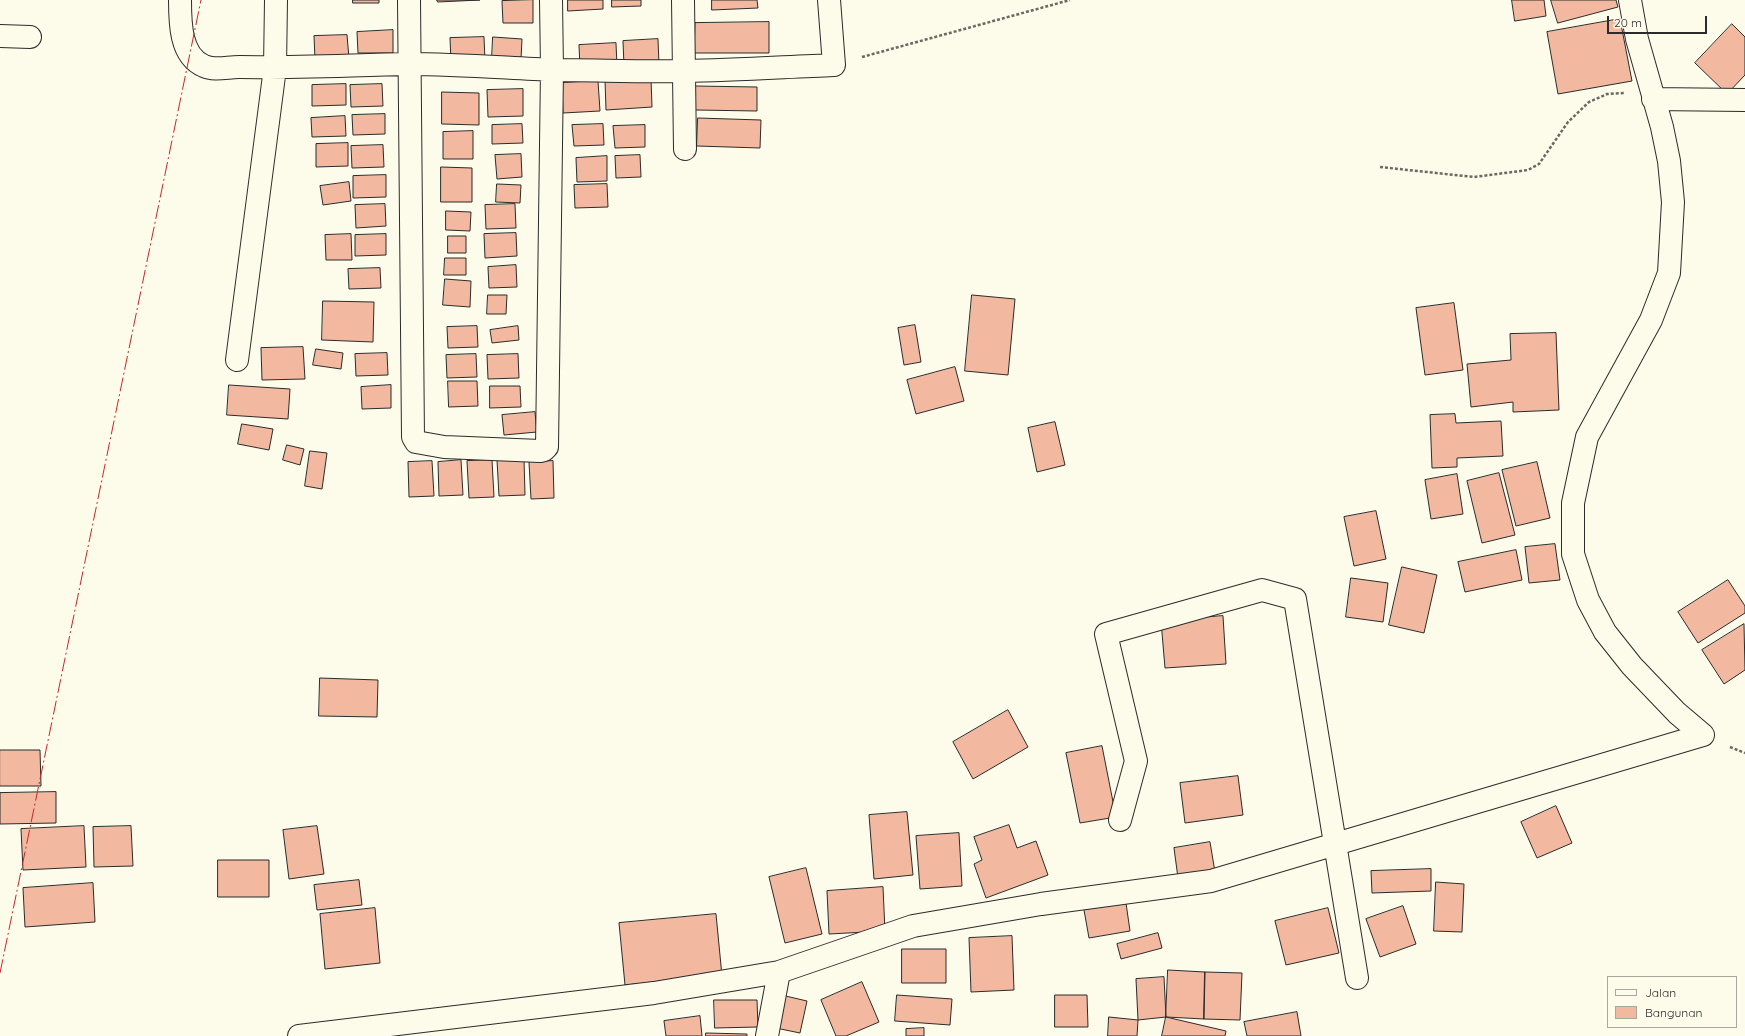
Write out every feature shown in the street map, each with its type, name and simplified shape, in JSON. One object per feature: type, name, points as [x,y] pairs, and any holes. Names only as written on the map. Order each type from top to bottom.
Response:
[{"type":"street","points":[[180,0],[182,37],[188,50],[200,64],[206,67],[219,69],[236,67],[274,68],[410,64],[552,70],[684,72],[834,65],[829,0]]},
{"type":"street","points":[[236,360],[274,68],[276,0]]},
{"type":"street","points":[[409,0],[413,437],[416,442],[444,447],[540,451],[544,450],[546,447],[552,70],[551,0]]},
{"type":"street","points":[[684,0],[685,149]]},
{"type":"street","points":[[299,1036],[654,993],[779,972],[913,926],[1041,904],[1211,882],[1704,735],[1677,713],[1662,698],[1632,666],[1605,632],[1588,600],[1573,554],[1573,504],[1587,437],[1651,320],[1669,273],[1673,202],[1669,161],[1662,127],[1637,39],[1630,0]]},
{"type":"street","points":[[0,36],[30,37]]},
{"type":"street","points":[[1653,99],[1745,100]]},
{"type":"street","points":[[1120,820],[1136,761],[1106,634],[1262,590],[1295,599],[1357,978]]},
{"type":"street","points":[[767,1036],[779,972]]},
{"type":"path","points":[[834,65],[1070,0]]},
{"type":"path","points":[[1380,167],[1474,177],[1528,170],[1539,164],[1568,122],[1589,102],[1607,94],[1621,93],[1637,93],[1653,99]]},
{"type":"building","points":[[353,0],[379,0],[379,3],[353,3]]},
{"type":"building","points":[[437,0],[480,0],[438,2]]},
{"type":"building","points":[[533,0],[533,23],[503,23],[502,1]]},
{"type":"building","points":[[568,0],[603,0],[603,9],[568,11]]},
{"type":"building","points":[[612,0],[641,0],[641,6],[612,7]]},
{"type":"building","points":[[712,0],[757,0],[758,8],[712,10]]},
{"type":"building","points":[[1512,0],[1544,0],[1546,16],[1515,21]]},
{"type":"building","points":[[1551,0],[1616,0],[1618,7],[1558,23]]},
{"type":"building","points":[[1620,19],[1632,81],[1558,94],[1547,32]]},
{"type":"building","points":[[769,22],[769,53],[694,53],[695,23]]},
{"type":"building","points":[[1732,24],[1745,37],[1745,75],[1727,94],[1695,63]]},
{"type":"building","points":[[393,30],[393,53],[358,53],[357,32]]},
{"type":"building","points":[[347,35],[349,58],[315,59],[314,36]]},
{"type":"building","points":[[484,37],[485,60],[451,61],[450,38]]},
{"type":"building","points":[[493,37],[522,39],[521,59],[492,58]]},
{"type":"building","points":[[658,39],[659,65],[624,66],[623,41]]},
{"type":"building","points":[[616,43],[617,66],[580,68],[579,45]]},
{"type":"building","points":[[651,79],[652,107],[606,110],[605,80]]},
{"type":"building","points":[[598,81],[600,111],[563,113],[562,83]]},
{"type":"building","points":[[346,84],[346,105],[312,106],[312,85]]},
{"type":"building","points":[[382,84],[383,106],[351,107],[350,85]]},
{"type":"building","points":[[695,86],[757,87],[757,111],[695,110]]},
{"type":"building","points":[[523,89],[523,116],[488,117],[487,90]]},
{"type":"building","points":[[442,92],[479,93],[479,125],[442,124]]},
{"type":"building","points":[[385,114],[385,134],[353,135],[352,115]]},
{"type":"building","points":[[345,116],[346,136],[312,137],[311,118]]},
{"type":"building","points":[[698,118],[761,120],[760,148],[697,146]]},
{"type":"building","points":[[522,124],[523,143],[492,144],[492,125]]},
{"type":"building","points":[[603,124],[604,145],[574,146],[572,125]]},
{"type":"building","points":[[645,125],[645,147],[615,148],[613,126]]},
{"type":"building","points":[[473,131],[473,159],[443,159],[443,132]]},
{"type":"building","points":[[348,143],[348,166],[316,167],[316,144]]},
{"type":"building","points":[[383,145],[384,167],[352,168],[351,146]]},
{"type":"building","points":[[521,154],[522,177],[497,179],[495,155]]},
{"type":"building","points":[[640,155],[641,177],[616,178],[615,156]]},
{"type":"building","points":[[607,156],[607,181],[577,182],[576,158]]},
{"type":"building","points":[[441,167],[472,168],[472,202],[441,202]]},
{"type":"building","points":[[386,175],[386,197],[353,198],[353,176]]},
{"type":"building","points":[[349,182],[351,201],[323,205],[320,186]]},
{"type":"building","points":[[497,184],[521,185],[520,203],[496,202]]},
{"type":"building","points":[[607,184],[608,207],[575,208],[574,185]]},
{"type":"building","points":[[385,204],[386,226],[356,228],[355,205]]},
{"type":"building","points":[[515,204],[516,228],[486,229],[485,205]]},
{"type":"building","points":[[446,211],[471,212],[470,231],[446,230]]},
{"type":"building","points":[[516,233],[517,256],[485,258],[484,234]]},
{"type":"building","points":[[351,234],[352,260],[326,260],[325,235]]},
{"type":"building","points":[[386,234],[386,255],[355,256],[355,235]]},
{"type":"building","points":[[448,236],[466,236],[466,253],[448,253]]},
{"type":"building","points":[[445,258],[466,258],[466,275],[444,275]]},
{"type":"building","points":[[516,265],[517,287],[489,288],[488,267]]},
{"type":"building","points":[[380,268],[381,288],[349,289],[348,269]]},
{"type":"building","points":[[445,279],[471,281],[470,307],[443,305]]},
{"type":"building","points":[[488,295],[507,295],[506,314],[487,314]]},
{"type":"building","points":[[972,295],[1015,299],[1008,375],[965,371]]},
{"type":"building","points":[[323,301],[374,302],[373,342],[322,340]]},
{"type":"building","points":[[1454,303],[1463,370],[1425,375],[1416,308]]},
{"type":"building","points":[[915,325],[921,362],[904,365],[898,328]]},
{"type":"building","points":[[477,326],[478,347],[448,348],[447,327]]},
{"type":"building","points":[[518,326],[519,340],[492,343],[490,330]]},
{"type":"building","points":[[1556,333],[1559,410],[1513,412],[1513,402],[1471,407],[1467,364],[1511,360],[1510,334]]},
{"type":"building","points":[[303,347],[305,379],[262,380],[261,348]]},
{"type":"building","points":[[316,349],[343,353],[341,369],[313,365]]},
{"type":"building","points":[[387,353],[388,375],[356,376],[355,354]]},
{"type":"building","points":[[476,354],[477,377],[447,378],[446,355]]},
{"type":"building","points":[[518,354],[519,378],[488,379],[487,355]]},
{"type":"building","points":[[955,367],[964,401],[916,414],[907,380]]},
{"type":"building","points":[[448,381],[477,381],[478,406],[449,407]]},
{"type":"building","points":[[229,385],[290,389],[288,419],[227,415]]},
{"type":"building","points":[[391,385],[391,408],[362,409],[361,387]]},
{"type":"building","points":[[490,386],[520,386],[521,407],[490,408]]},
{"type":"building","points":[[535,412],[537,432],[504,435],[502,415]]},
{"type":"building","points":[[1455,414],[1456,423],[1501,421],[1503,456],[1457,458],[1457,467],[1432,468],[1430,415]]},
{"type":"building","points":[[1055,422],[1065,465],[1037,472],[1028,428]]},
{"type":"building","points":[[242,424],[273,429],[269,450],[238,444]]},
{"type":"building","points":[[287,445],[304,449],[300,465],[283,460]]},
{"type":"building","points":[[310,451],[327,453],[322,489],[305,486]]},
{"type":"building","points":[[524,459],[525,495],[499,496],[497,460]]},
{"type":"building","points":[[461,460],[463,495],[439,496],[438,462]]},
{"type":"building","points":[[492,460],[494,497],[469,498],[467,461]]},
{"type":"building","points":[[432,461],[434,496],[409,497],[408,462]]},
{"type":"building","points":[[553,461],[554,498],[531,499],[529,462]]},
{"type":"building","points":[[1537,462],[1550,518],[1516,526],[1502,470]]},
{"type":"building","points":[[1499,473],[1515,535],[1482,543],[1467,481]]},
{"type":"building","points":[[1457,474],[1463,514],[1431,519],[1425,480]]},
{"type":"building","points":[[1376,511],[1386,559],[1354,566],[1344,517]]},
{"type":"building","points":[[1555,544],[1560,580],[1529,583],[1525,547]]},
{"type":"building","points":[[1516,550],[1522,580],[1465,592],[1458,562]]},
{"type":"building","points":[[1402,567],[1437,575],[1424,633],[1389,625]]},
{"type":"building","points":[[1351,578],[1388,583],[1383,622],[1346,617]]},
{"type":"building","points":[[1728,580],[1745,606],[1745,613],[1698,643],[1678,612]]},
{"type":"building","points":[[1223,616],[1226,664],[1165,668],[1161,621]]},
{"type":"building","points":[[1744,624],[1745,670],[1724,684],[1702,650]]},
{"type":"building","points":[[320,678],[378,680],[377,717],[319,716]]},
{"type":"building","points":[[1008,710],[1028,747],[973,779],[953,742]]},
{"type":"building","points":[[1102,746],[1116,817],[1080,823],[1066,753]]},
{"type":"building","points":[[0,750],[40,750],[41,786],[0,786]]},
{"type":"building","points":[[1238,776],[1243,815],[1185,823],[1180,783]]},
{"type":"building","points":[[56,792],[56,823],[0,824],[0,793]]},
{"type":"building","points":[[1556,806],[1572,843],[1537,858],[1521,822]]},
{"type":"building","points":[[907,812],[913,875],[874,879],[869,815]]},
{"type":"building","points":[[1009,825],[1017,848],[1036,841],[1048,875],[986,898],[974,864],[982,860],[974,837]]},
{"type":"building","points":[[84,826],[86,867],[23,870],[21,829]]},
{"type":"building","points":[[131,826],[133,866],[94,867],[93,827]]},
{"type":"building","points":[[317,826],[324,874],[289,879],[283,830]]},
{"type":"building","points":[[959,833],[962,886],[920,889],[916,836]]},
{"type":"building","points":[[1210,842],[1215,872],[1178,878],[1174,848]]},
{"type":"building","points":[[218,860],[269,860],[269,897],[218,897]]},
{"type":"building","points":[[806,868],[822,934],[785,943],[769,877]]},
{"type":"building","points":[[1431,869],[1431,891],[1372,893],[1371,871]]},
{"type":"building","points":[[359,880],[362,905],[317,910],[314,885]]},
{"type":"building","points":[[1436,882],[1464,884],[1462,932],[1434,931]]},
{"type":"building","points":[[93,883],[95,922],[25,927],[23,888]]},
{"type":"building","points":[[883,887],[885,931],[829,934],[827,891]]},
{"type":"building","points":[[1126,903],[1130,931],[1089,938],[1084,910]]},
{"type":"building","points":[[1403,906],[1416,944],[1380,957],[1366,919]]},
{"type":"building","points":[[375,908],[380,963],[325,969],[320,914]]},
{"type":"building","points":[[1328,908],[1339,953],[1286,965],[1275,921]]},
{"type":"building","points":[[716,914],[722,976],[625,985],[619,923]]},
{"type":"building","points":[[1158,933],[1162,948],[1121,959],[1117,944]]},
{"type":"building","points":[[1012,936],[1014,990],[971,992],[969,938]]},
{"type":"building","points":[[902,949],[946,949],[946,983],[902,983]]},
{"type":"building","points":[[1168,970],[1205,972],[1204,1019],[1166,1017]]},
{"type":"building","points":[[1205,972],[1242,973],[1240,1020],[1204,1019]]},
{"type":"building","points":[[1164,977],[1166,1017],[1138,1020],[1136,979]]},
{"type":"building","points":[[862,982],[879,1022],[846,1036],[836,1036],[821,1000]]},
{"type":"building","points":[[777,994],[807,1001],[800,1033],[771,1027]]},
{"type":"building","points":[[897,995],[952,999],[950,1025],[895,1021]]},
{"type":"building","points":[[1055,995],[1087,995],[1088,1027],[1055,1027]]},
{"type":"building","points":[[714,1000],[757,1000],[758,1027],[715,1028]]},
{"type":"building","points":[[1297,1012],[1301,1036],[1247,1036],[1244,1022]]},
{"type":"building","points":[[700,1016],[702,1036],[666,1036],[664,1021]]},
{"type":"building","points":[[1109,1017],[1138,1020],[1137,1036],[1108,1036]]},
{"type":"building","points":[[1166,1017],[1226,1031],[1225,1036],[1162,1036]]},
{"type":"building","points":[[924,1028],[924,1036],[906,1036],[906,1029]]},
{"type":"building","points":[[706,1033],[747,1034],[747,1036],[706,1036]]},
{"type":"power","points":[[0,973],[201,0]]}]
